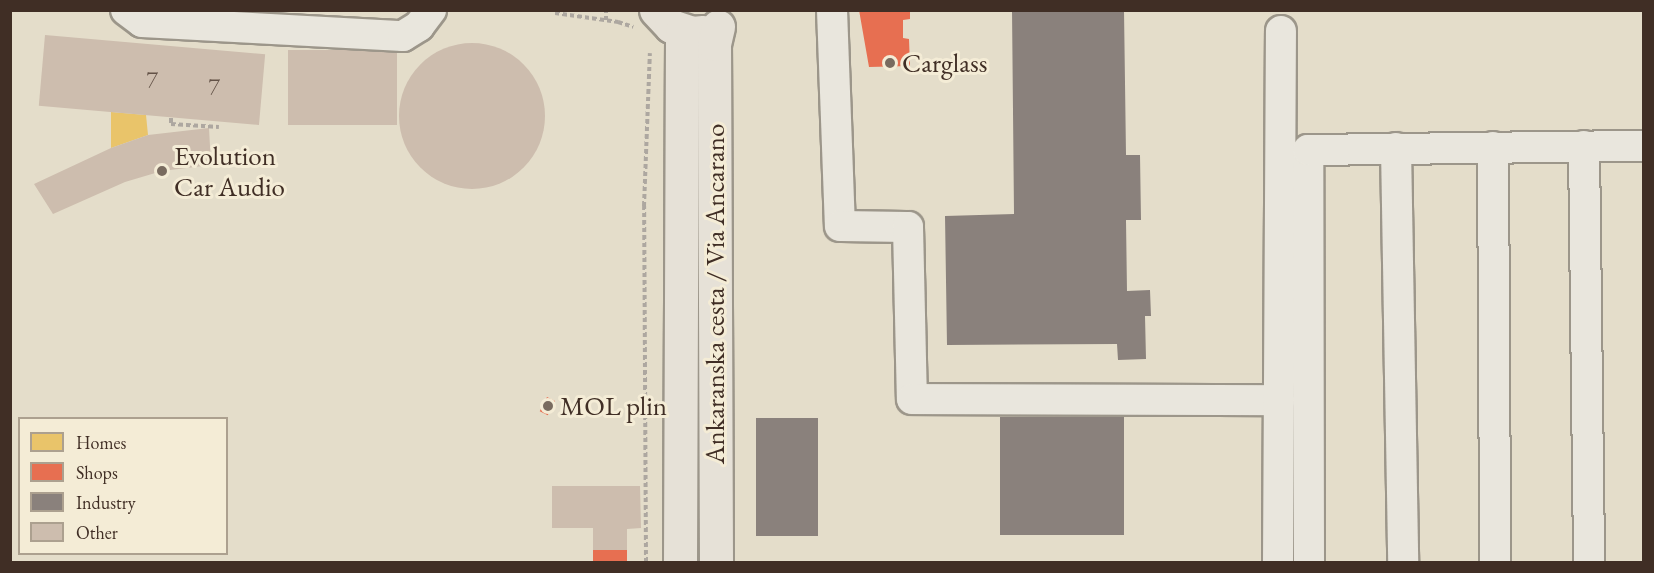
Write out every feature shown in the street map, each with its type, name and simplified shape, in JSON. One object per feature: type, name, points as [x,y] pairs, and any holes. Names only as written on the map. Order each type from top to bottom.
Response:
[{"type":"main road","points":[[649,22],[671,26],[682,31],[706,31],[725,18]]},
{"type":"main road","name":"Ankaranska cesta / Via Ancarano","points":[[716,562],[714,44],[725,18]]},
{"type":"main road","name":"Ankaranska cesta / Via Ancarano","points":[[680,562],[682,31]]},
{"type":"lane","points":[[126,10],[141,22],[403,36],[418,26],[431,10]]},
{"type":"lane","points":[[832,10],[840,226],[908,227],[912,399],[1279,400]]},
{"type":"lane","points":[[1278,562],[1281,31]]},
{"type":"lane","points":[[1584,146],[1589,562]]},
{"type":"lane","points":[[1309,562],[1308,150],[1644,146]]},
{"type":"lane","points":[[1493,147],[1495,562]]},
{"type":"lane","points":[[1396,148],[1402,562]]},
{"type":"path","points":[[606,10],[606,20]]},
{"type":"path","points":[[555,13],[618,22],[649,22]]},
{"type":"path","points":[[646,562],[644,206],[651,46]]},
{"type":"path","points":[[171,118],[171,124],[219,127]]},
{"type":"building: Homes","points":[[111,112],[146,115],[148,135],[111,148]]},
{"type":"building: Shops","points":[[859,10],[910,10],[910,19],[903,20],[903,38],[909,39],[910,66],[869,67]]},
{"type":"building: Shops","name":"MOL plin","points":[[547,397],[555,401],[548,415],[540,411]]},
{"type":"building: Shops","points":[[593,550],[627,550],[627,562],[593,562]]},
{"type":"building: Industry","points":[[1012,10],[1124,10],[1126,155],[1140,155],[1141,220],[1126,220],[1127,291],[1150,290],[1151,316],[1145,316],[1146,359],[1118,360],[1117,344],[947,345],[945,216],[1014,214]]},
{"type":"building: Industry","points":[[1000,417],[1124,417],[1124,535],[1000,535]]},
{"type":"building: Industry","points":[[756,418],[818,418],[818,536],[756,536]]},
{"type":"building: Other","points":[[45,35],[265,54],[259,125],[39,106]]},
{"type":"building: Other","points":[[472,43],[500,48],[524,64],[540,88],[545,116],[540,144],[524,168],[500,184],[472,189],[444,184],[420,168],[404,144],[399,116],[404,88],[420,64],[444,48]]},
{"type":"building: Other","points":[[288,50],[397,50],[397,125],[288,125]]},
{"type":"building: Other","points":[[209,128],[211,165],[162,171],[125,182],[53,214],[34,184],[111,148],[148,135]]},
{"type":"building: Other","points":[[552,486],[640,486],[641,528],[627,529],[627,550],[593,550],[593,528],[552,528]]},
{"type":"place","name":"Carglass","points":[[890,63]]},
{"type":"place","name":"Evolution Car Audio","points":[[162,171]]},
{"type":"place","name":"MOL plin","points":[[548,406]]}]
